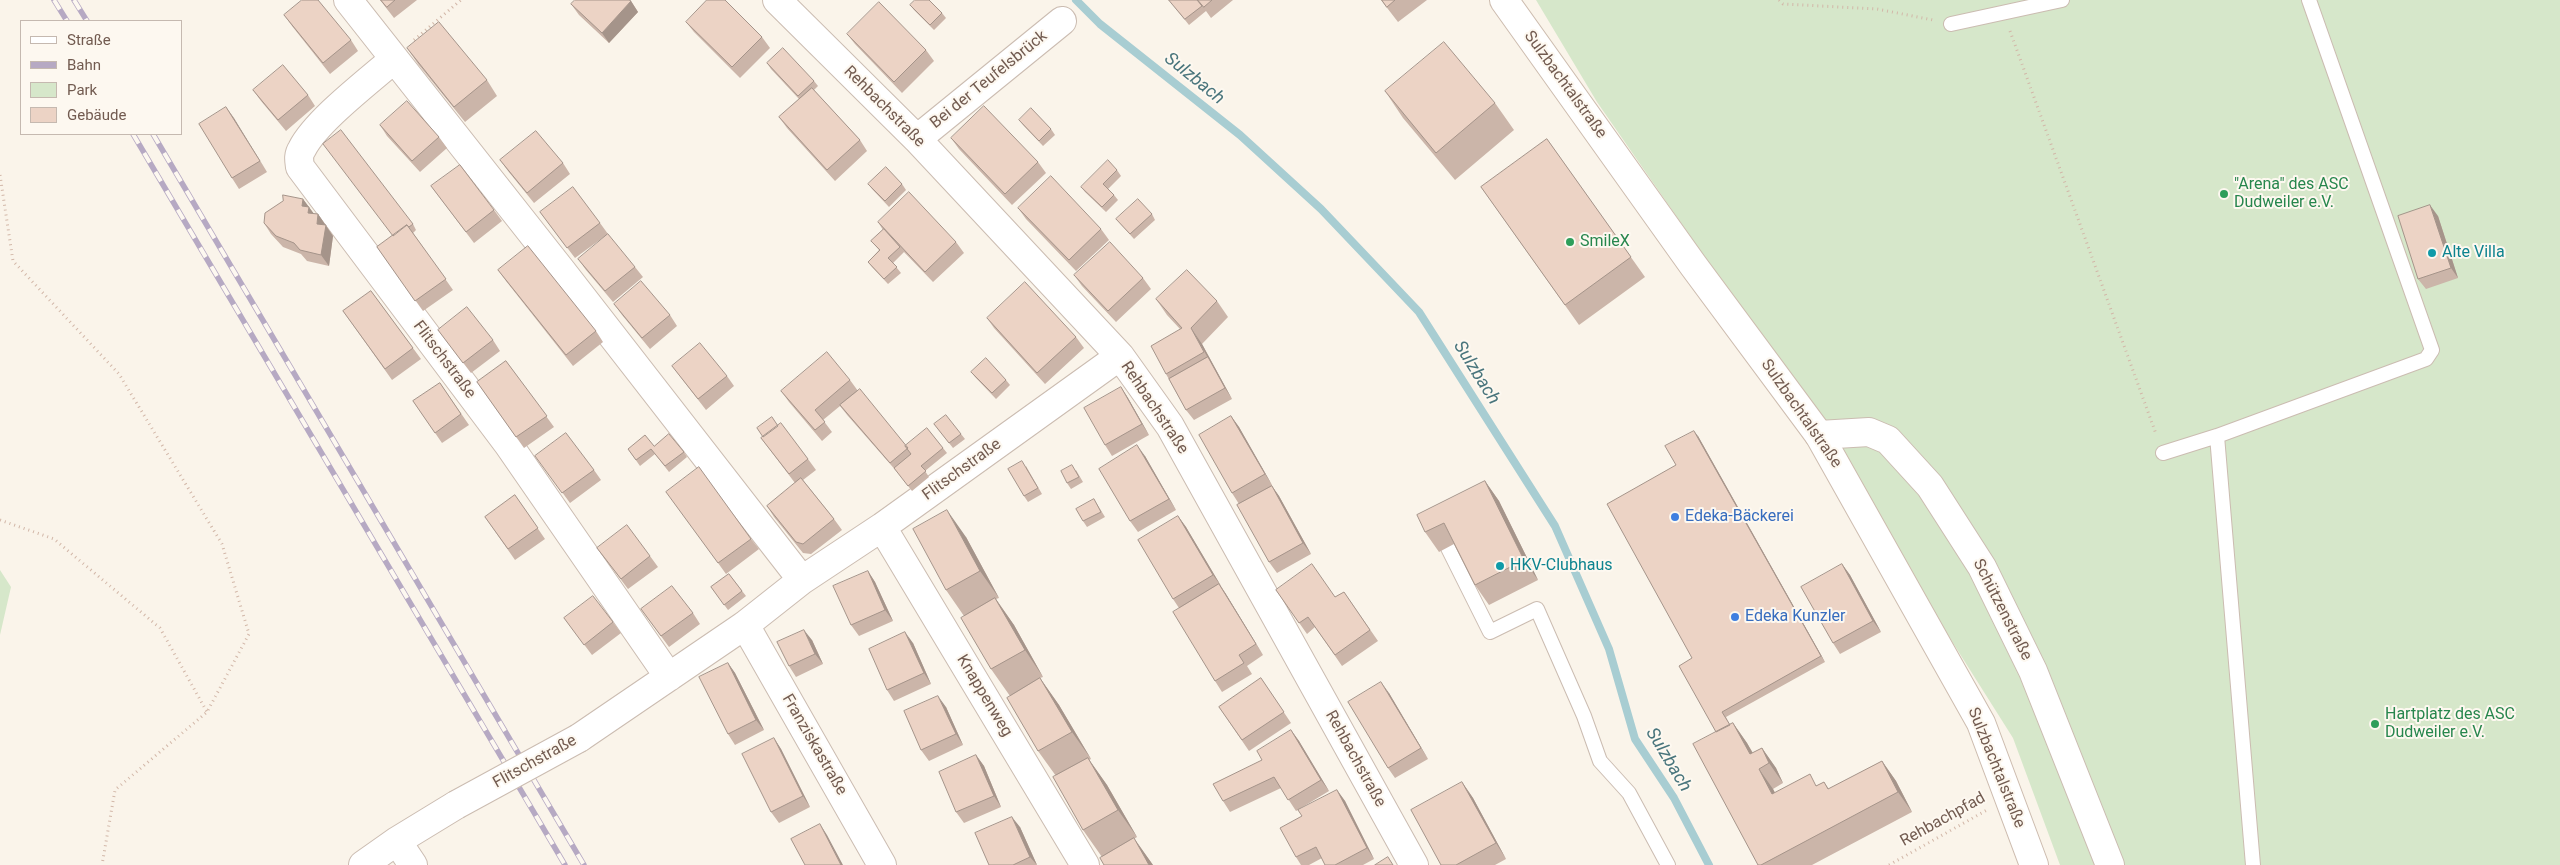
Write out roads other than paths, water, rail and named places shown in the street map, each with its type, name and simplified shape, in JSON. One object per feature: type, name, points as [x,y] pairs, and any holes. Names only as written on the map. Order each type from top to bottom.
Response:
[{"type":"street","points":[[348,0],[568,278],[802,580]]},
{"type":"street","name":"Rehbachstraße","points":[[778,0],[917,139],[1120,356],[1170,426],[1414,865]]},
{"type":"street","name":"Sulzbachtalstraße","points":[[1504,0],[1693,265],[1819,435],[1981,724],[2034,865]]},
{"type":"street","name":"Bei der Teufelsbrück","points":[[917,139],[1062,22]]},
{"type":"street","name":"Flitschstraße","points":[[394,59],[313,132],[298,158],[300,167],[508,444],[669,678]]},
{"type":"street","name":"Flitschstraße","points":[[363,865],[397,841],[456,805],[579,738],[669,678],[745,625],[802,580],[882,526],[1120,356]]},
{"type":"street","name":"Schützenstraße","points":[[1819,435],[1869,432],[1888,440],[1930,486],[1982,567],[2033,671],[2110,865]]},
{"type":"street","name":"Knappenweg","points":[[882,526],[1085,865]]},
{"type":"street","name":"Franziskastraße","points":[[745,625],[882,865]]},
{"type":"street","points":[[397,841],[413,865]]},
{"type":"lane","points":[[1951,24],[2062,0]]},
{"type":"lane","points":[[2163,453],[2218,436],[2426,359],[2432,350],[2309,0]]},
{"type":"lane","points":[[2218,436],[2253,865]]},
{"type":"lane","points":[[1448,548],[1490,632],[1537,609],[1584,716],[1600,761],[1629,793],[1668,865]]},
{"type":"waterway","name":"Sulzbach","points":[[1076,0],[1100,24],[1240,135],[1321,209],[1419,312],[1555,526],[1609,649],[1635,739],[1674,798],[1709,865]]},
{"type":"railway","points":[[54,0],[66,20]]},
{"type":"railway","points":[[74,0],[86,20]]},
{"type":"railway","points":[[134,135],[565,865]]},
{"type":"railway","points":[[154,135],[584,865]]},
{"type":"place","name":"\"Arena\" des ASC Dudweiler e.V.","points":[[2224,194]]},
{"type":"place","name":"SmileX","points":[[1570,242]]},
{"type":"place","name":"Alte Villa","points":[[2432,253]]},
{"type":"place","name":"Edeka-Bäckerei","points":[[1675,517]]},
{"type":"place","name":"HKV-Clubhaus","points":[[1500,566]]},
{"type":"place","name":"Edeka Kunzler","points":[[1735,617]]},
{"type":"place","name":"Hartplatz des ASC Dudweiler e.V.","points":[[2375,724]]}]
